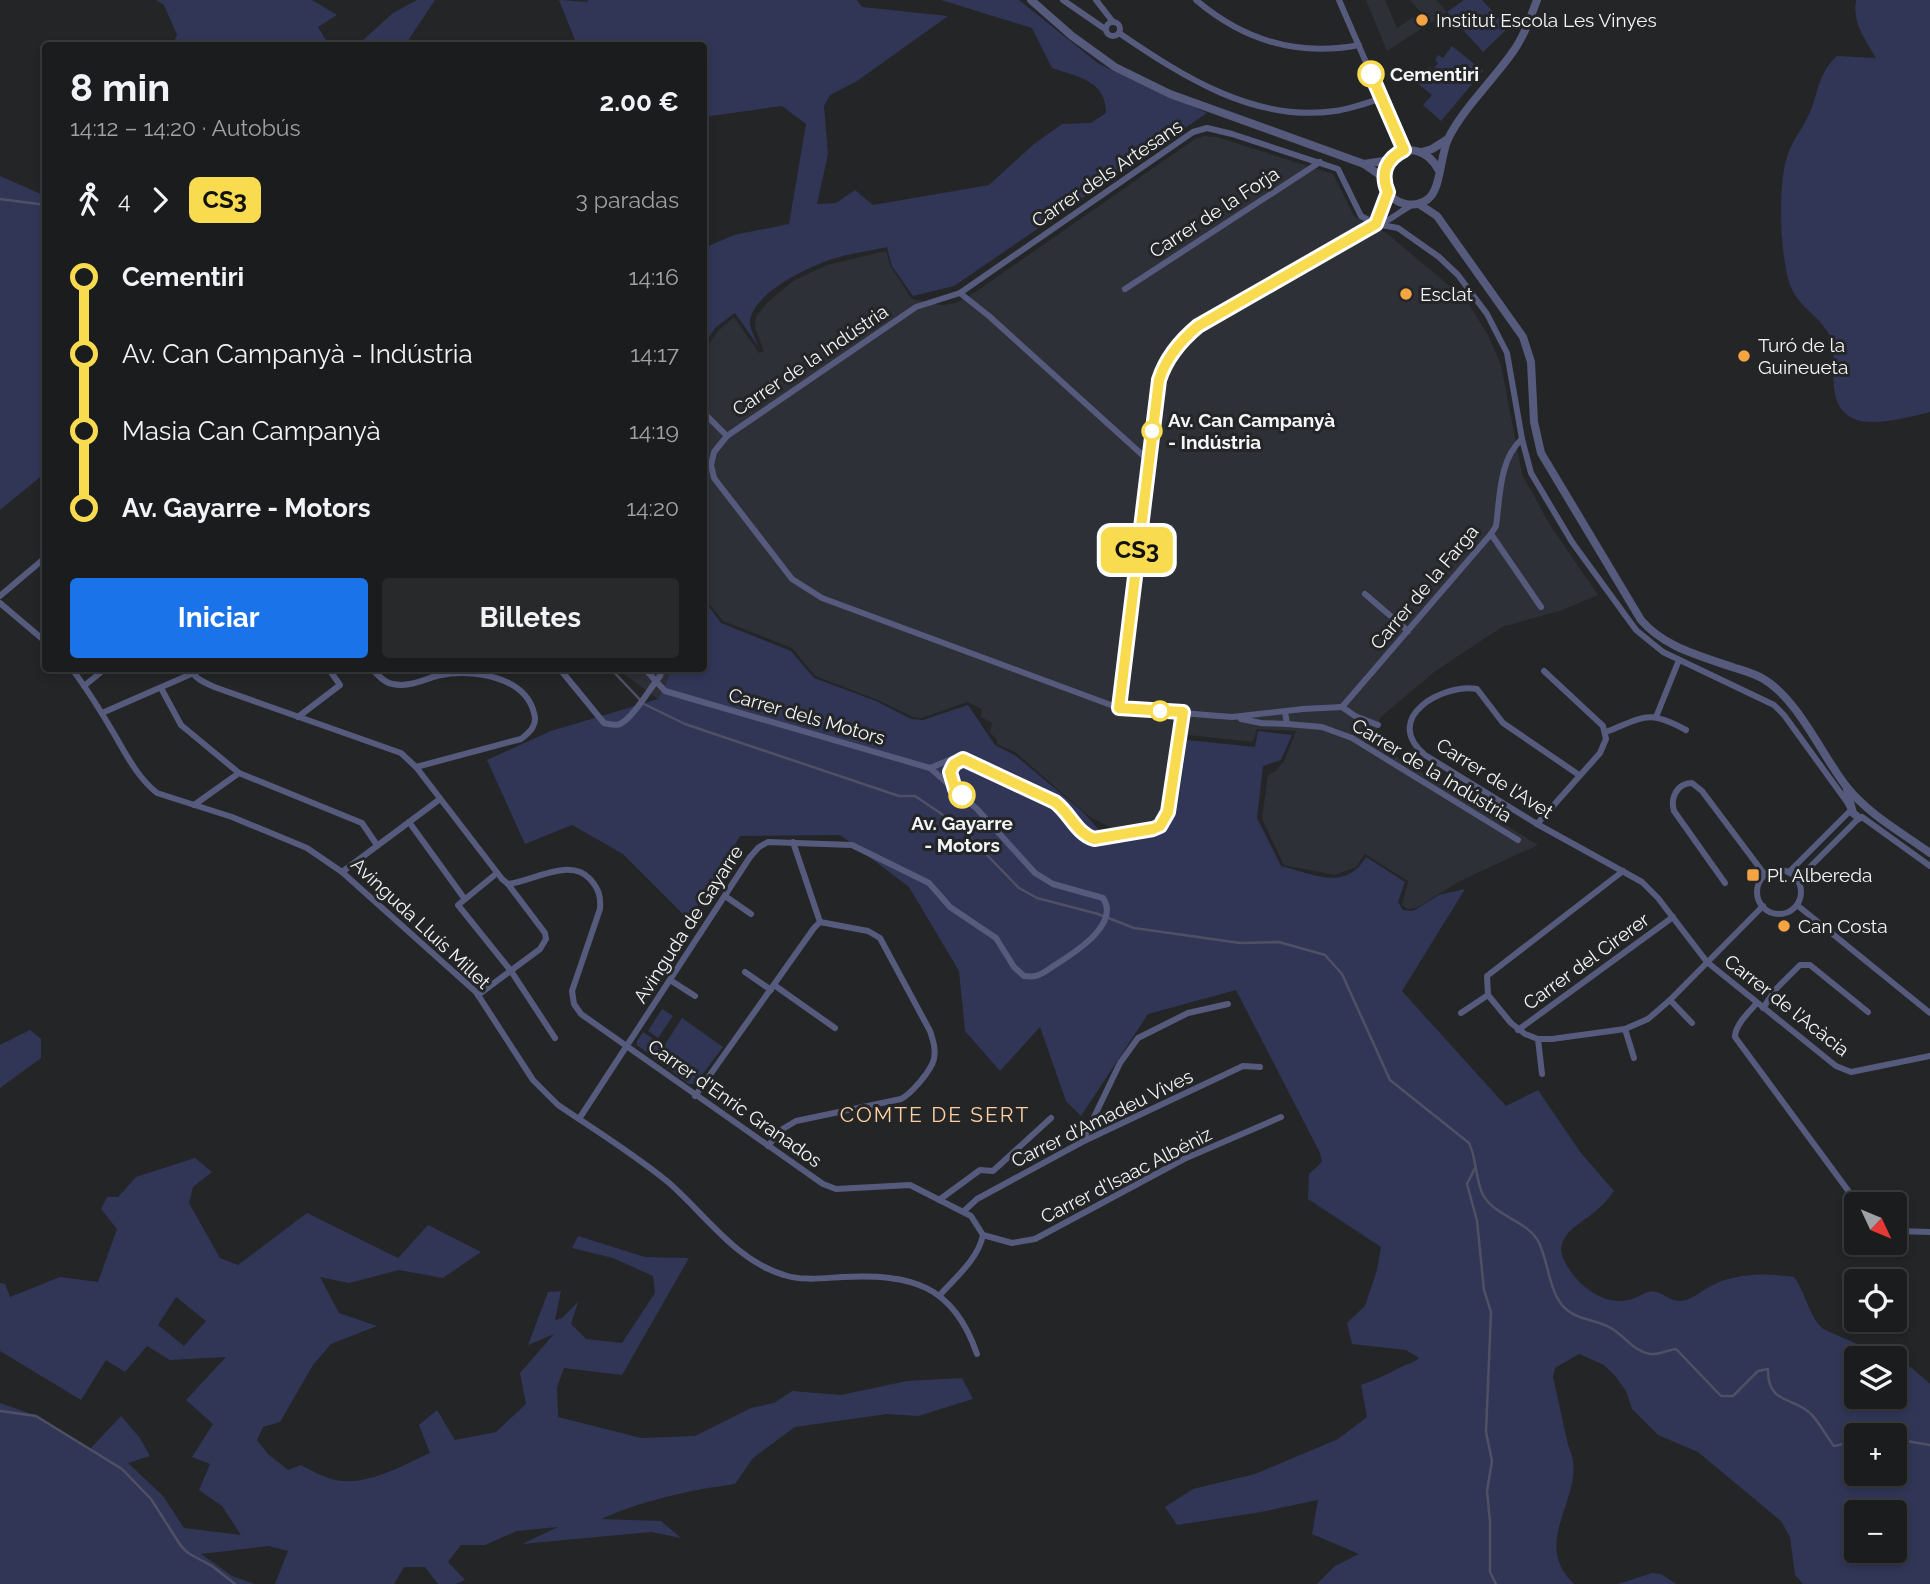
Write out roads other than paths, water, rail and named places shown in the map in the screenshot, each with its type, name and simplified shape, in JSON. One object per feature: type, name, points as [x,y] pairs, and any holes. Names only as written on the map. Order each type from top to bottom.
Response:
[{"type":"street","points":[[1031,0],[1072,36],[1115,67],[1170,94],[1364,164],[1384,178]]},
{"type":"street","points":[[1063,0],[1111,36],[1119,33]]},
{"type":"street","points":[[1096,0],[1119,27],[1119,33]]},
{"type":"street","points":[[1196,0],[1228,24],[1266,41],[1314,50],[1359,45]]},
{"type":"street","points":[[1339,0],[1404,150]]},
{"type":"street","points":[[1119,708],[1159,380],[1169,358],[1186,335],[1198,326],[1376,224],[1388,222],[1400,211],[1434,193],[1438,185],[1438,169],[1448,139],[1520,41],[1538,0]]},
{"type":"street","points":[[1105,29],[1113,22]]},
{"type":"street","points":[[1119,33],[1211,89],[1257,107],[1305,113],[1336,111],[1382,98]]},
{"type":"street","name":"Carrer dels Artesans","points":[[960,293],[1200,129],[1208,128],[1232,134],[1338,169],[1361,216],[1376,224]]},
{"type":"street","points":[[1448,139],[1422,152],[1404,150],[1390,160],[1384,170],[1388,192],[1397,201],[1415,204],[1437,216],[1524,337],[1531,362],[1534,422],[1541,453],[1548,469],[1641,620],[1659,638],[1681,649],[1756,675],[1777,688],[1846,785],[1864,805],[1930,853]]},
{"type":"street","points":[[1422,152],[1431,158],[1438,169]]},
{"type":"street","points":[[1364,164],[1390,160]]},
{"type":"street","name":"Carrer de la Forja","points":[[1125,289],[1321,162]]},
{"type":"street","points":[[1376,224],[1388,192]]},
{"type":"street","points":[[1434,193],[1437,216]]},
{"type":"street","points":[[1376,224],[1395,226],[1439,257],[1458,275],[1480,303],[1507,353],[1522,439],[1531,473],[1559,521],[1643,637],[1653,646],[1679,660],[1778,708],[1851,810],[1930,866]]},
{"type":"street","points":[[960,293],[1148,460]]},
{"type":"street","name":"Carrer de la Indústria","points":[[960,293],[916,307],[727,436],[714,452],[711,465],[714,478],[783,569],[807,590],[836,603],[1119,708],[1322,727],[1352,738],[1518,840]]},
{"type":"street","points":[[707,416],[727,436]]},
{"type":"street","name":"Carrer de la Farga","points":[[1342,707],[1491,534],[1496,526],[1506,463],[1512,450],[1522,439]]},
{"type":"street","points":[[1491,534],[1541,607]]},
{"type":"street","points":[[0,596],[42,560]]},
{"type":"street","points":[[1365,594],[1408,631]]},
{"type":"street","points":[[0,603],[42,638]]},
{"type":"street","points":[[1656,717],[1679,660]]},
{"type":"street","points":[[1537,824],[1600,753],[1606,739],[1603,726],[1544,671]]},
{"type":"street","name":"Avinguda Lluís Millet","points":[[74,672],[147,785],[157,793],[232,817],[307,848],[342,872],[478,995],[533,1080],[558,1105],[667,1182],[746,1256],[769,1269],[800,1278],[863,1276],[915,1283],[940,1295],[964,1326],[977,1354]]},
{"type":"street","points":[[84,686],[101,672]]},
{"type":"street","points":[[102,713],[191,672],[217,688],[401,753],[416,767],[545,933],[546,939],[540,949],[478,995]]},
{"type":"street","points":[[298,717],[340,685],[331,672]]},
{"type":"street","points":[[376,672],[391,684],[404,685],[442,675],[463,674],[502,679],[525,696],[533,708],[536,720],[532,730],[521,739],[416,767]]},
{"type":"street","points":[[562,672],[604,723],[612,724],[620,724],[629,716],[660,672]]},
{"type":"street","name":"Carrer dels Motors","points":[[647,672],[665,691],[930,768]]},
{"type":"street","points":[[161,688],[181,724],[239,773],[362,823],[377,845]]},
{"type":"street","name":"Carrer de l'Avet","points":[[1579,775],[1503,723],[1477,690],[1464,689],[1447,693],[1417,709],[1411,717],[1410,738],[1424,755],[1650,889],[1707,962]]},
{"type":"street","points":[[1342,707],[1378,725]]},
{"type":"street","name":"Carrer de la Indústria","points":[[1232,717],[1342,707]]},
{"type":"street","points":[[930,768],[952,759],[963,759],[1055,802],[1065,809],[1086,837],[1105,839],[1153,829],[1160,826],[1168,812],[1183,712]]},
{"type":"street","points":[[1284,712],[1287,724]]},
{"type":"street","points":[[1606,732],[1647,716],[1665,719],[1686,730]]},
{"type":"street","points":[[955,789],[950,772],[954,764],[963,759]]},
{"type":"street","name":"Avinguda de Gayarre","points":[[627,1046],[758,846],[768,842],[852,845],[886,863],[918,875],[950,906],[996,938],[1014,967],[1024,976],[1037,976],[1083,947],[1104,918],[1105,902],[1099,897],[1053,884],[1035,873],[977,809],[930,768]]},
{"type":"street","points":[[194,805],[239,773]]},
{"type":"street","points":[[1726,883],[1672,806],[1675,794],[1680,786],[1686,783],[1692,783],[1702,791],[1765,874]]},
{"type":"street","points":[[1846,785],[1851,810]]},
{"type":"street","points":[[342,872],[440,799]]},
{"type":"street","points":[[1789,872],[1851,810],[1864,805]]},
{"type":"street","points":[[1798,879],[1861,818],[1864,805]]},
{"type":"street","points":[[1861,818],[1881,819]]},
{"type":"street","points":[[409,822],[464,898]]},
{"type":"street","points":[[793,842],[820,922]]},
{"type":"street","name":"Carrer d'Enric Granados","points":[[508,884],[565,869],[575,869],[586,875],[595,885],[601,896],[600,909],[572,991],[574,1004],[581,1014],[823,1184],[836,1189],[910,1185],[963,1212],[974,1220],[983,1235]]},
{"type":"street","points":[[1778,869],[1789,872],[1798,879],[1802,893],[1797,905],[1781,914],[1768,911],[1757,893],[1760,880],[1765,874],[1778,869]]},
{"type":"street","points":[[1623,871],[1487,976],[1488,995],[1518,1030],[1538,1039],[1625,1029],[1648,1018],[1670,1000],[1763,906]]},
{"type":"street","points":[[497,873],[458,905],[511,971],[555,1038]]},
{"type":"street","points":[[725,896],[751,914]]},
{"type":"street","points":[[1797,905],[1930,1013]]},
{"type":"street","name":"Carrer del Cirerer","points":[[1518,1030],[1673,917]]},
{"type":"street","points":[[695,1096],[820,922]]},
{"type":"street","points":[[768,1146],[780,1130],[796,1121],[901,1099],[910,1094],[933,1062],[935,1045],[930,1031],[880,938],[868,931],[820,922]]},
{"type":"street","name":"Carrer de l'Acàcia","points":[[1707,962],[1843,1070],[1851,1072],[1930,1056]]},
{"type":"street","points":[[1848,1192],[1735,1037],[1737,1027],[1800,965],[1810,965],[1868,1012]]},
{"type":"street","points":[[746,972],[835,1028]]},
{"type":"street","points":[[670,981],[695,996]]},
{"type":"street","points":[[1461,1013],[1488,995]]},
{"type":"street","points":[[1670,1000],[1692,1023]]},
{"type":"street","points":[[1082,1142],[1120,1063],[1138,1038],[1188,1013],[1227,1004]]},
{"type":"street","points":[[1625,1029],[1634,1058]]},
{"type":"street","points":[[1538,1039],[1542,1074]]},
{"type":"street","points":[[579,1119],[627,1046]]},
{"type":"street","name":"Carrer d'Amadeu Vives","points":[[963,1212],[977,1199],[1082,1142],[1243,1066],[1261,1067]]},
{"type":"street","name":"Carrer d'Isaac Albéniz","points":[[983,1235],[1012,1243],[1035,1239],[1184,1159],[1281,1117]]},
{"type":"street","points":[[939,1200],[980,1170],[993,1171],[1051,1118]]},
{"type":"street","points":[[1908,1231],[1930,1232]]},
{"type":"street","points":[[940,1295],[974,1257],[983,1235]]},
{"type":"waterway","points":[[0,199],[42,204]]},
{"type":"waterway","points":[[614,672],[644,704],[685,724],[899,796],[915,796],[958,825],[1019,888],[1037,898],[1098,914],[1134,928],[1240,943],[1279,942],[1325,955],[1342,974],[1390,1080],[1469,1143],[1483,1195],[1495,1208],[1525,1227],[1537,1239],[1557,1298],[1562,1305],[1580,1317],[1608,1326],[1644,1352],[1656,1354],[1676,1349],[1721,1396],[1733,1396],[1758,1371],[1768,1369],[1769,1381],[1777,1395],[1811,1414],[1834,1446],[1844,1444]]},
{"type":"waterway","points":[[1475,1168],[1467,1184],[1477,1221],[1484,1290],[1491,1312],[1486,1432],[1492,1461],[1487,1491],[1490,1572],[1496,1584]]},
{"type":"waterway","points":[[0,1411],[36,1416],[122,1469],[151,1499],[181,1546],[235,1584]]},
{"type":"waterway","points":[[1907,1441],[1930,1445]]},
{"type":"place","name":"Institut Escola Les Vinyes","points":[[1422,20]]},
{"type":"place","name":"Cementiri","points":[[1371,74]]},
{"type":"place","name":"Esclat","points":[[1406,294]]},
{"type":"place","name":"Turó de la Guineueta","points":[[1744,356]]},
{"type":"place","name":"Av. Can Campanyà - Indústria","points":[[1152,431]]},
{"type":"place","name":"Av. Gayarre - Motors","points":[[962,795]]},
{"type":"place","name":"Pl. Albereda","points":[[1753,875]]},
{"type":"place","name":"Can Costa","points":[[1784,926]]},
{"type":"district","name":"COMTE DE SERT","points":[[935,1114]]}]
